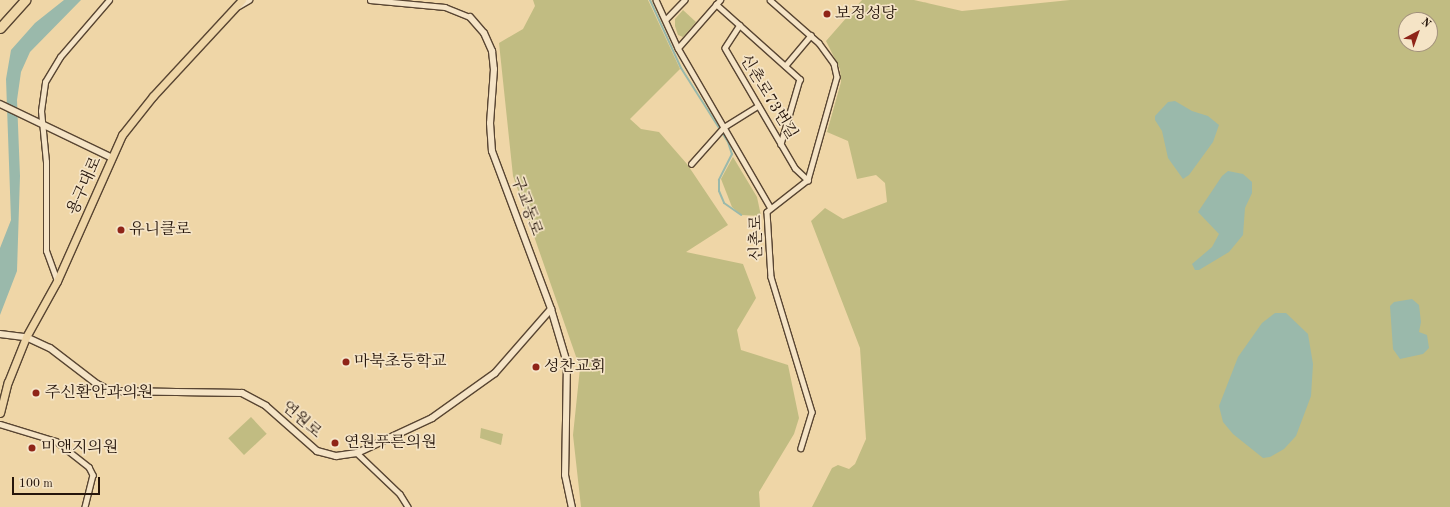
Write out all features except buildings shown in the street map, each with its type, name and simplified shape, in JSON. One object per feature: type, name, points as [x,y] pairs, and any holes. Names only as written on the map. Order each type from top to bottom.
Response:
[{"type":"highway","points":[[0,28],[24,0]]},
{"type":"main road","name":"용구대로","points":[[0,413],[8,382],[26,337],[57,281],[122,135],[136,117],[242,0]]},
{"type":"street","points":[[57,281],[46,251],[46,162],[42,103],[47,76],[60,57],[109,0]]},
{"type":"street","points":[[235,7],[249,0]]},
{"type":"street","name":"구교동로","points":[[370,0],[445,7],[470,17],[484,33],[492,51],[494,69],[490,123],[492,151],[551,309],[566,363],[565,475],[572,507]]},
{"type":"street","name":"신촌로","points":[[656,0],[678,48],[770,207],[767,212],[771,277],[812,412],[801,448]]},
{"type":"street","points":[[665,20],[684,0]]},
{"type":"street","points":[[678,48],[720,0]]},
{"type":"street","name":"신촌로73번길","points":[[740,25],[725,48],[795,168],[808,180],[837,77],[829,54],[811,35],[770,0]]},
{"type":"street","points":[[716,4],[800,79],[781,144]]},
{"type":"street","points":[[785,66],[811,35]]},
{"type":"street","points":[[1,105],[25,118],[43,124],[112,158]]},
{"type":"street","points":[[692,164],[724,127],[758,106]]},
{"type":"street","points":[[770,207],[808,180]]},
{"type":"street","name":"연원로","points":[[2,334],[26,337],[50,348],[97,384],[111,390],[242,393],[266,406],[317,451],[336,456],[357,453],[432,418],[495,373],[551,309]]},
{"type":"street","points":[[0,424],[56,441],[89,467],[93,475],[85,507]]},
{"type":"street","points":[[357,453],[400,494],[408,507]]},
{"type":"shaded area","points":[[64,0],[81,0],[30,52],[21,72],[17,100],[20,176],[17,271],[0,315],[0,248],[11,220],[6,79],[11,50],[35,23]]},
{"type":"shaded area","points":[[533,0],[648,0],[680,69],[630,119],[641,129],[659,132],[687,164],[728,225],[686,252],[743,264],[756,298],[737,330],[741,350],[788,365],[799,418],[794,434],[759,492],[760,507],[581,507],[573,435],[580,368],[513,176],[499,43],[523,29],[535,6]]},
{"type":"shaded area","points":[[862,0],[914,0],[962,11],[1070,0],[1450,0],[1450,507],[812,507],[832,468],[838,465],[849,469],[855,464],[866,439],[860,348],[811,221],[825,208],[843,219],[887,202],[885,183],[876,175],[857,179],[848,141],[827,132],[841,82],[840,69],[826,41]]},
{"type":"shaded area","points":[[683,10],[696,22],[683,37],[678,35],[675,26],[675,19]]},
{"type":"shaded area","points":[[1175,101],[1192,111],[1208,116],[1219,125],[1213,142],[1189,175],[1183,179],[1168,158],[1162,131],[1155,120],[1155,116],[1168,102]]},
{"type":"shaded area","points":[[733,157],[757,197],[761,216],[741,215],[732,207],[721,179]]},
{"type":"shaded area","points":[[1228,171],[1243,174],[1252,182],[1252,193],[1245,208],[1243,235],[1229,252],[1199,270],[1195,270],[1192,264],[1212,247],[1219,234],[1198,212],[1222,176]]},
{"type":"shaded area","points":[[1412,299],[1419,305],[1421,322],[1419,332],[1427,335],[1429,348],[1423,354],[1400,359],[1393,349],[1390,306],[1394,302]]},
{"type":"shaded area","points":[[1275,313],[1286,313],[1308,334],[1313,364],[1311,396],[1296,436],[1284,449],[1270,457],[1263,458],[1233,434],[1223,422],[1219,406],[1238,357],[1262,323]]},
{"type":"shaded area","points":[[251,417],[267,434],[244,455],[228,438]]},
{"type":"shaded area","points":[[481,428],[503,434],[501,445],[480,438]]},
{"type":"waterway","points":[[650,0],[681,68],[728,142],[732,154],[719,180],[719,191],[724,203],[741,215]]},
{"type":"place","name":"보정성당","points":[[827,14]]},
{"type":"place","name":"유니클로","points":[[121,230]]},
{"type":"place","name":"마북초등학교","points":[[346,362]]},
{"type":"place","name":"성찬교회","points":[[536,367]]},
{"type":"place","name":"주신환안과의원","points":[[36,393]]},
{"type":"place","name":"연원푸른의원","points":[[335,443]]},
{"type":"place","name":"미앤지의원","points":[[32,448]]}]
